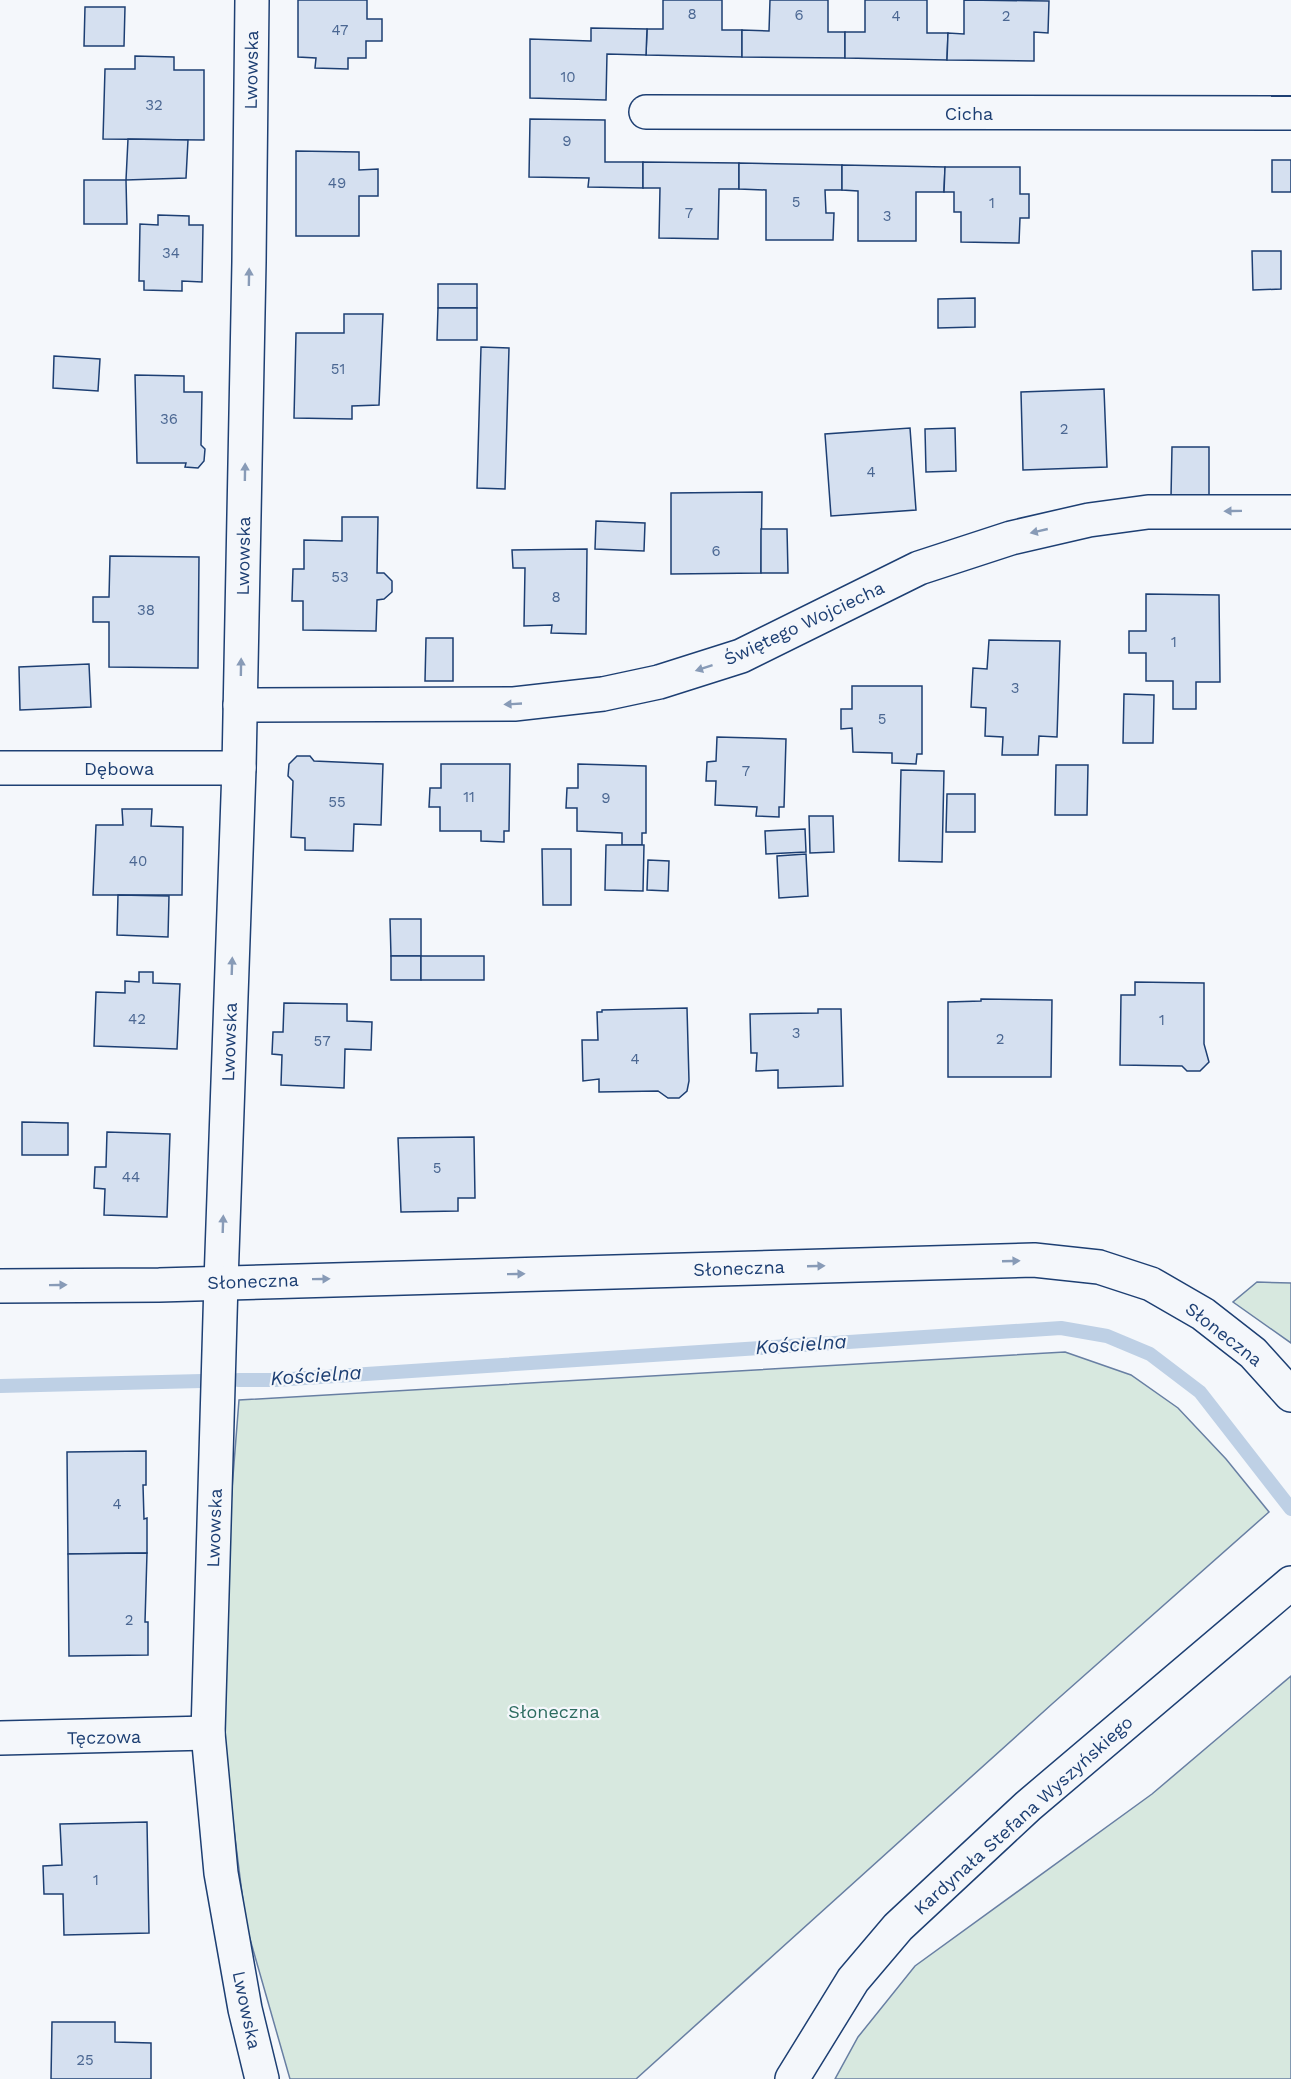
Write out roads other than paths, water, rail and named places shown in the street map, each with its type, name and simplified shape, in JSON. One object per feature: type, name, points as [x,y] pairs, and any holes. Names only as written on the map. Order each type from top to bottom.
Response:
[{"type":"street","name":"Lwowska","points":[[252,0],[239,768],[220,1282],[208,1733],[221,1873],[245,2009],[262,2079]]},
{"type":"street","name":"Cicha","points":[[646,112],[1291,113]]},
{"type":"street","name":"Świętego Wojciecha","points":[[240,705],[514,704],[603,694],[659,682],[741,656],[919,568],[1011,538],[1089,520],[1148,512],[1291,512]]},
{"type":"street","name":"Dębowa","points":[[0,768],[239,768]]},
{"type":"street","name":"Słoneczna","points":[[0,1286],[1034,1260],[1099,1267],[1151,1284],[1203,1314],[1253,1353],[1291,1395]]},
{"type":"street","name":"Kardynała Stefana Wyszyńskiego","points":[[792,2079],[853,1980],[898,1927],[1028,1806],[1291,1582]]},
{"type":"street","name":"Tęczowa","points":[[0,1738],[208,1733]]},
{"type":"waterway","name":"Kościelna","points":[[238,1380],[275,1380],[1061,1328],[1107,1336],[1150,1354],[1200,1392],[1291,1509]]},
{"type":"waterway","name":"Kościelna","points":[[0,1386],[202,1381]]}]
